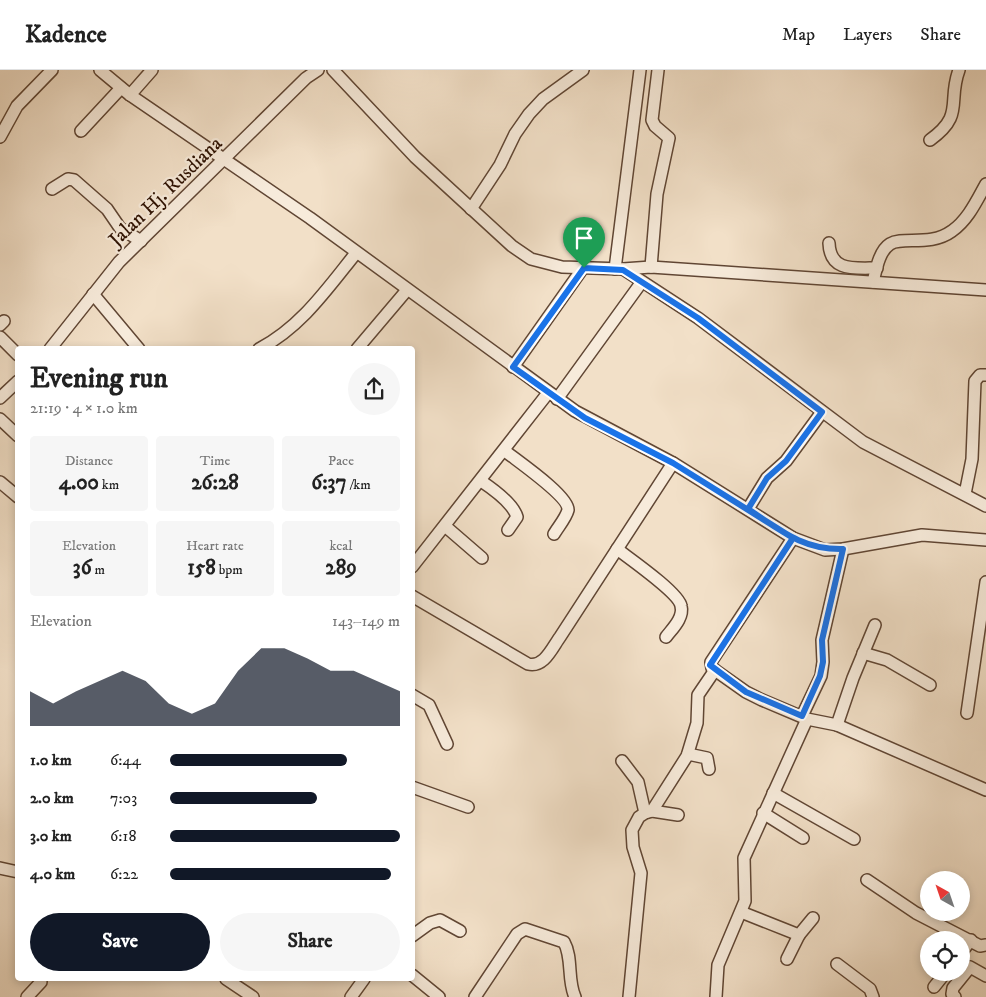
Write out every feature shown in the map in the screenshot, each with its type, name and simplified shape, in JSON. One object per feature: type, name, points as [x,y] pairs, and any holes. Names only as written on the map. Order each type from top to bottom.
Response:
[{"type":"street","points":[[0,137],[17,106],[52,70]]},
{"type":"street","points":[[100,70],[130,96],[310,218],[552,396],[596,424],[673,463],[793,538],[819,549],[843,549],[922,535],[986,540]]},
{"type":"street","points":[[130,96],[152,70]]},
{"type":"street","name":"Jalan Hj. Rusdiana","points":[[52,346],[119,262],[306,78],[318,70]]},
{"type":"street","points":[[333,70],[415,157],[512,246],[531,259],[554,266],[619,269],[651,267],[986,290]]},
{"type":"street","points":[[471,209],[500,165],[529,114],[543,99],[583,70]]},
{"type":"street","points":[[619,269],[640,70]]},
{"type":"street","points":[[651,267],[657,194],[669,138],[655,126],[652,120],[658,70]]},
{"type":"street","points":[[930,140],[944,129],[952,116],[959,70]]},
{"type":"street","points":[[82,131],[121,88]]},
{"type":"street","points":[[52,189],[68,179],[74,180],[107,209],[120,228],[141,242]]},
{"type":"street","points":[[873,282],[885,250],[891,243],[930,241],[952,230],[968,214],[986,184]]},
{"type":"street","points":[[829,243],[830,254],[838,264],[850,268],[877,268]]},
{"type":"street","points":[[264,346],[290,329],[313,306],[356,253]]},
{"type":"street","points":[[513,367],[584,268]]},
{"type":"street","points":[[619,269],[698,318],[868,445],[986,506]]},
{"type":"street","points":[[415,563],[505,451],[552,396],[641,283]]},
{"type":"street","points":[[360,346],[407,290]]},
{"type":"street","points":[[93,294],[136,346]]},
{"type":"street","points":[[0,337],[15,353]]},
{"type":"street","points":[[0,344],[15,358]]},
{"type":"street","points":[[965,494],[972,459],[975,381],[980,375],[986,375]]},
{"type":"street","points":[[0,398],[15,384]]},
{"type":"street","points":[[748,509],[767,478],[786,461],[822,412]]},
{"type":"street","points":[[0,419],[15,433]]},
{"type":"street","points":[[505,451],[558,493],[566,503],[568,509],[554,534]]},
{"type":"street","points":[[415,598],[528,664],[536,665],[542,662],[673,463]]},
{"type":"street","points":[[481,481],[507,502],[517,514],[508,530]]},
{"type":"street","points":[[0,482],[15,494]]},
{"type":"street","points":[[445,526],[482,558]]},
{"type":"street","points":[[793,538],[711,662],[712,668],[746,692],[805,718],[837,725],[986,790]]},
{"type":"street","points":[[617,549],[671,592],[681,604],[682,608],[678,621],[666,637]]},
{"type":"street","points":[[716,997],[718,965],[742,912],[746,892],[744,858],[805,718],[820,676],[823,662],[822,640],[843,549]]},
{"type":"street","points":[[968,713],[986,582]]},
{"type":"street","points":[[837,725],[875,625]]},
{"type":"street","points":[[863,653],[887,660],[930,685]]},
{"type":"street","points":[[629,997],[641,873],[633,847],[632,830],[639,817],[649,812],[681,769],[688,754],[697,723],[698,695],[715,670]]},
{"type":"street","points":[[415,697],[429,705],[447,744]]},
{"type":"street","points":[[688,754],[707,758],[709,769]]},
{"type":"street","points":[[622,761],[638,782],[649,812]]},
{"type":"street","points":[[415,788],[468,806]]},
{"type":"street","points":[[773,793],[854,839]]},
{"type":"street","points":[[649,812],[678,815]]},
{"type":"street","points":[[763,813],[803,838]]},
{"type":"street","points":[[0,868],[15,871]]},
{"type":"street","points":[[867,880],[916,913],[980,946],[986,945]]},
{"type":"street","points":[[742,912],[799,935]]},
{"type":"street","points":[[787,959],[799,935],[813,918]]},
{"type":"street","points":[[415,934],[430,923],[440,920],[460,931]]},
{"type":"street","points":[[475,997],[517,934],[525,928],[564,942],[568,950],[572,988],[575,997]]},
{"type":"street","points":[[837,964],[870,989],[874,997]]},
{"type":"street","points":[[954,997],[952,994],[953,988],[970,967],[986,976]]},
{"type":"street","points":[[415,977],[439,997]]},
{"type":"street","points":[[229,981],[253,997]]},
{"type":"street","points":[[351,997],[363,981]]},
{"type":"street","points":[[934,987],[939,981]]},
{"type":"street","points":[[26,997],[41,982]]},
{"type":"route","points":[[584,268],[513,367],[585,418],[673,463],[793,538],[710,665],[746,692],[802,716],[820,676],[823,662],[822,640],[843,549],[825,550],[808,545],[793,538],[748,509],[767,478],[786,461],[822,412],[698,318],[645,286],[623,270],[584,268]]}]
